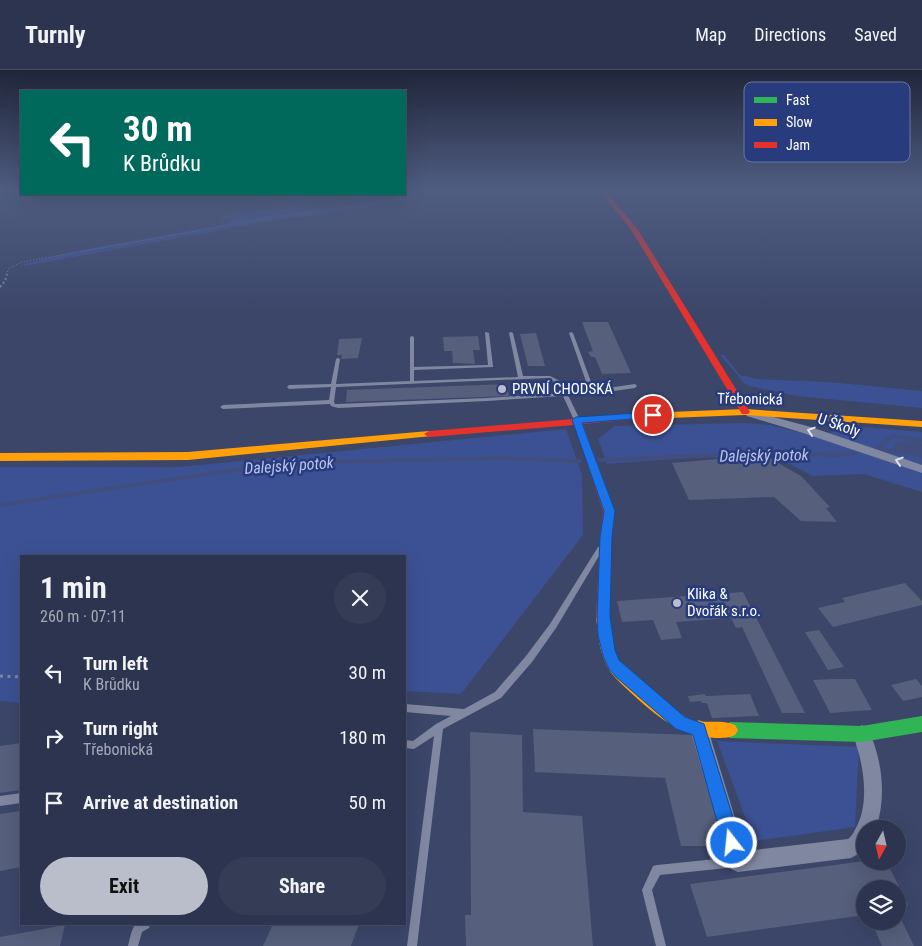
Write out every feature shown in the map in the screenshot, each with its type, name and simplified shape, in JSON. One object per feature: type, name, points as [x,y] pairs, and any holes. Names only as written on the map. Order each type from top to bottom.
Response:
[{"type":"main road","points":[[636,231],[745,412]]},
{"type":"main road","name":"Třebonická","points":[[0,457],[188,456],[576,420],[668,414],[745,412],[922,424]]},
{"type":"main road","points":[[576,420],[607,502],[609,518],[606,537],[603,616],[605,635],[611,658],[622,672],[672,717],[690,728],[699,729],[862,734],[922,724]]},
{"type":"street","name":"U Školy","points":[[745,412],[807,430],[922,469]]},
{"type":"street","points":[[699,729],[738,862],[851,848],[856,845]]},
{"type":"street","points":[[862,734],[870,759],[875,792],[868,820]]},
{"type":"lane","points":[[571,332],[592,392]]},
{"type":"lane","points":[[412,369],[492,366],[487,333]]},
{"type":"lane","points":[[511,333],[521,378]]},
{"type":"lane","points":[[412,337],[412,382]]},
{"type":"lane","points":[[331,402],[338,358]]},
{"type":"lane","points":[[289,387],[541,377],[553,379],[560,383],[576,420]]},
{"type":"lane","points":[[223,407],[331,402],[333,405],[338,406],[565,394],[635,386]]},
{"type":"lane","points":[[406,744],[414,745],[439,727],[498,695],[529,659],[553,626],[606,537]]},
{"type":"lane","points":[[406,708],[465,713]]},
{"type":"lane","points":[[412,946],[439,727]]},
{"type":"lane","points":[[0,801],[20,798]]},
{"type":"lane","points":[[662,946],[647,890],[657,870],[738,862]]},
{"type":"lane","points":[[133,946],[138,929],[144,925]]},
{"type":"path","points":[[0,287],[5,281],[8,269],[22,262],[197,231]]},
{"type":"path","points":[[0,676],[20,678]]},
{"type":"shaded area","points":[[187,231],[217,231],[25,266],[23,264],[71,252]]},
{"type":"shaded area","points":[[720,355],[724,355],[740,375],[757,379],[828,382],[922,391],[922,408],[797,396],[746,385]]},
{"type":"shaded area","points":[[744,423],[770,425],[817,437],[849,426],[922,432],[922,492],[864,474],[813,476],[766,452],[607,464],[598,439],[614,426]]},
{"type":"shaded area","points":[[566,429],[582,475],[583,535],[461,694],[406,691],[406,555],[20,555],[20,703],[0,701],[0,467],[179,467]]},
{"type":"shaded area","points":[[905,441],[922,443],[922,459],[894,451],[894,443]]},
{"type":"shaded area","points":[[717,741],[859,747],[855,827],[754,841]]},
{"type":"building","points":[[582,322],[608,322],[631,373],[602,374],[595,357],[591,357],[588,352],[593,351]]},
{"type":"building","points":[[536,333],[545,366],[528,366],[520,334]]},
{"type":"building","points":[[478,336],[480,350],[473,350],[475,364],[453,363],[452,351],[444,351],[443,337]]},
{"type":"building","points":[[362,338],[358,358],[341,359],[342,355],[337,355],[339,339]]},
{"type":"building","points":[[506,384],[509,396],[346,402],[347,390]]},
{"type":"building","points":[[764,455],[801,476],[830,507],[826,508],[837,522],[801,521],[774,497],[689,500],[672,463]]},
{"type":"building","points":[[905,583],[922,601],[922,605],[833,627],[818,608],[845,602],[842,598]]},
{"type":"building","points":[[743,592],[805,713],[782,713],[742,627],[736,628],[731,618],[676,622],[682,638],[661,640],[653,620],[622,622],[617,601]]},
{"type":"building","points":[[819,630],[844,667],[828,670],[805,632]]},
{"type":"building","points":[[855,679],[872,710],[830,713],[813,680]]},
{"type":"building","points":[[916,679],[922,686],[922,697],[903,701],[891,685]]},
{"type":"building","points":[[705,694],[706,696],[750,694],[759,716],[712,718],[707,703],[702,703],[701,701],[690,702],[688,696]]},
{"type":"building","points":[[533,729],[692,735],[724,846],[681,846],[665,778],[535,772]]},
{"type":"building","points":[[470,732],[522,735],[523,812],[582,816],[593,946],[466,946],[465,915],[471,915]]},
{"type":"building","points":[[20,743],[20,790],[0,793],[0,746]]},
{"type":"building","points":[[20,811],[20,867],[0,871],[0,814]]},
{"type":"building","points":[[856,862],[856,870],[891,870],[896,880],[856,880],[856,916],[707,937],[690,884]]},
{"type":"building","points":[[65,925],[60,946],[0,946],[0,937]]},
{"type":"building","points":[[273,925],[359,925],[351,946],[263,946]]},
{"type":"building","points":[[875,930],[906,930],[914,946],[882,946]]},
{"type":"waterway","name":"Dalejský potok","points":[[877,449],[892,436],[922,440]]},
{"type":"waterway","name":"Dalejský potok","points":[[871,450],[877,449]]},
{"type":"waterway","points":[[877,449],[899,452]]},
{"type":"waterway","name":"Dalejský potok","points":[[600,460],[777,453],[841,455],[863,451]]},
{"type":"waterway","name":"Dalejský potok","points":[[0,505],[281,463],[503,458],[580,461]]},
{"type":"traffic: fast","points":[[730,730],[862,734],[922,724]]},
{"type":"traffic: slow","points":[[644,416],[745,412],[922,424]]},
{"type":"traffic: slow","points":[[0,457],[188,456],[429,434]]},
{"type":"traffic: slow","points":[[603,617],[606,642],[611,660],[620,672],[638,689],[660,708],[688,726],[703,729],[730,730]]},
{"type":"traffic: jam","points":[[636,231],[745,412]]},
{"type":"traffic: jam","points":[[429,434],[644,416]]},
{"type":"traffic: jam","points":[[577,420],[609,511],[606,537],[603,617]]},
{"type":"place","name":"PRVNÍ CHODSKÁ","points":[[502,389]]},
{"type":"place","name":"Klika & Dvořák s.r.o.","points":[[677,603]]},
{"type":"route","points":[[653,415],[576,420],[609,511],[606,537],[603,616],[605,635],[608,651],[614,664],[622,672],[681,724],[699,729],[732,843]]}]
